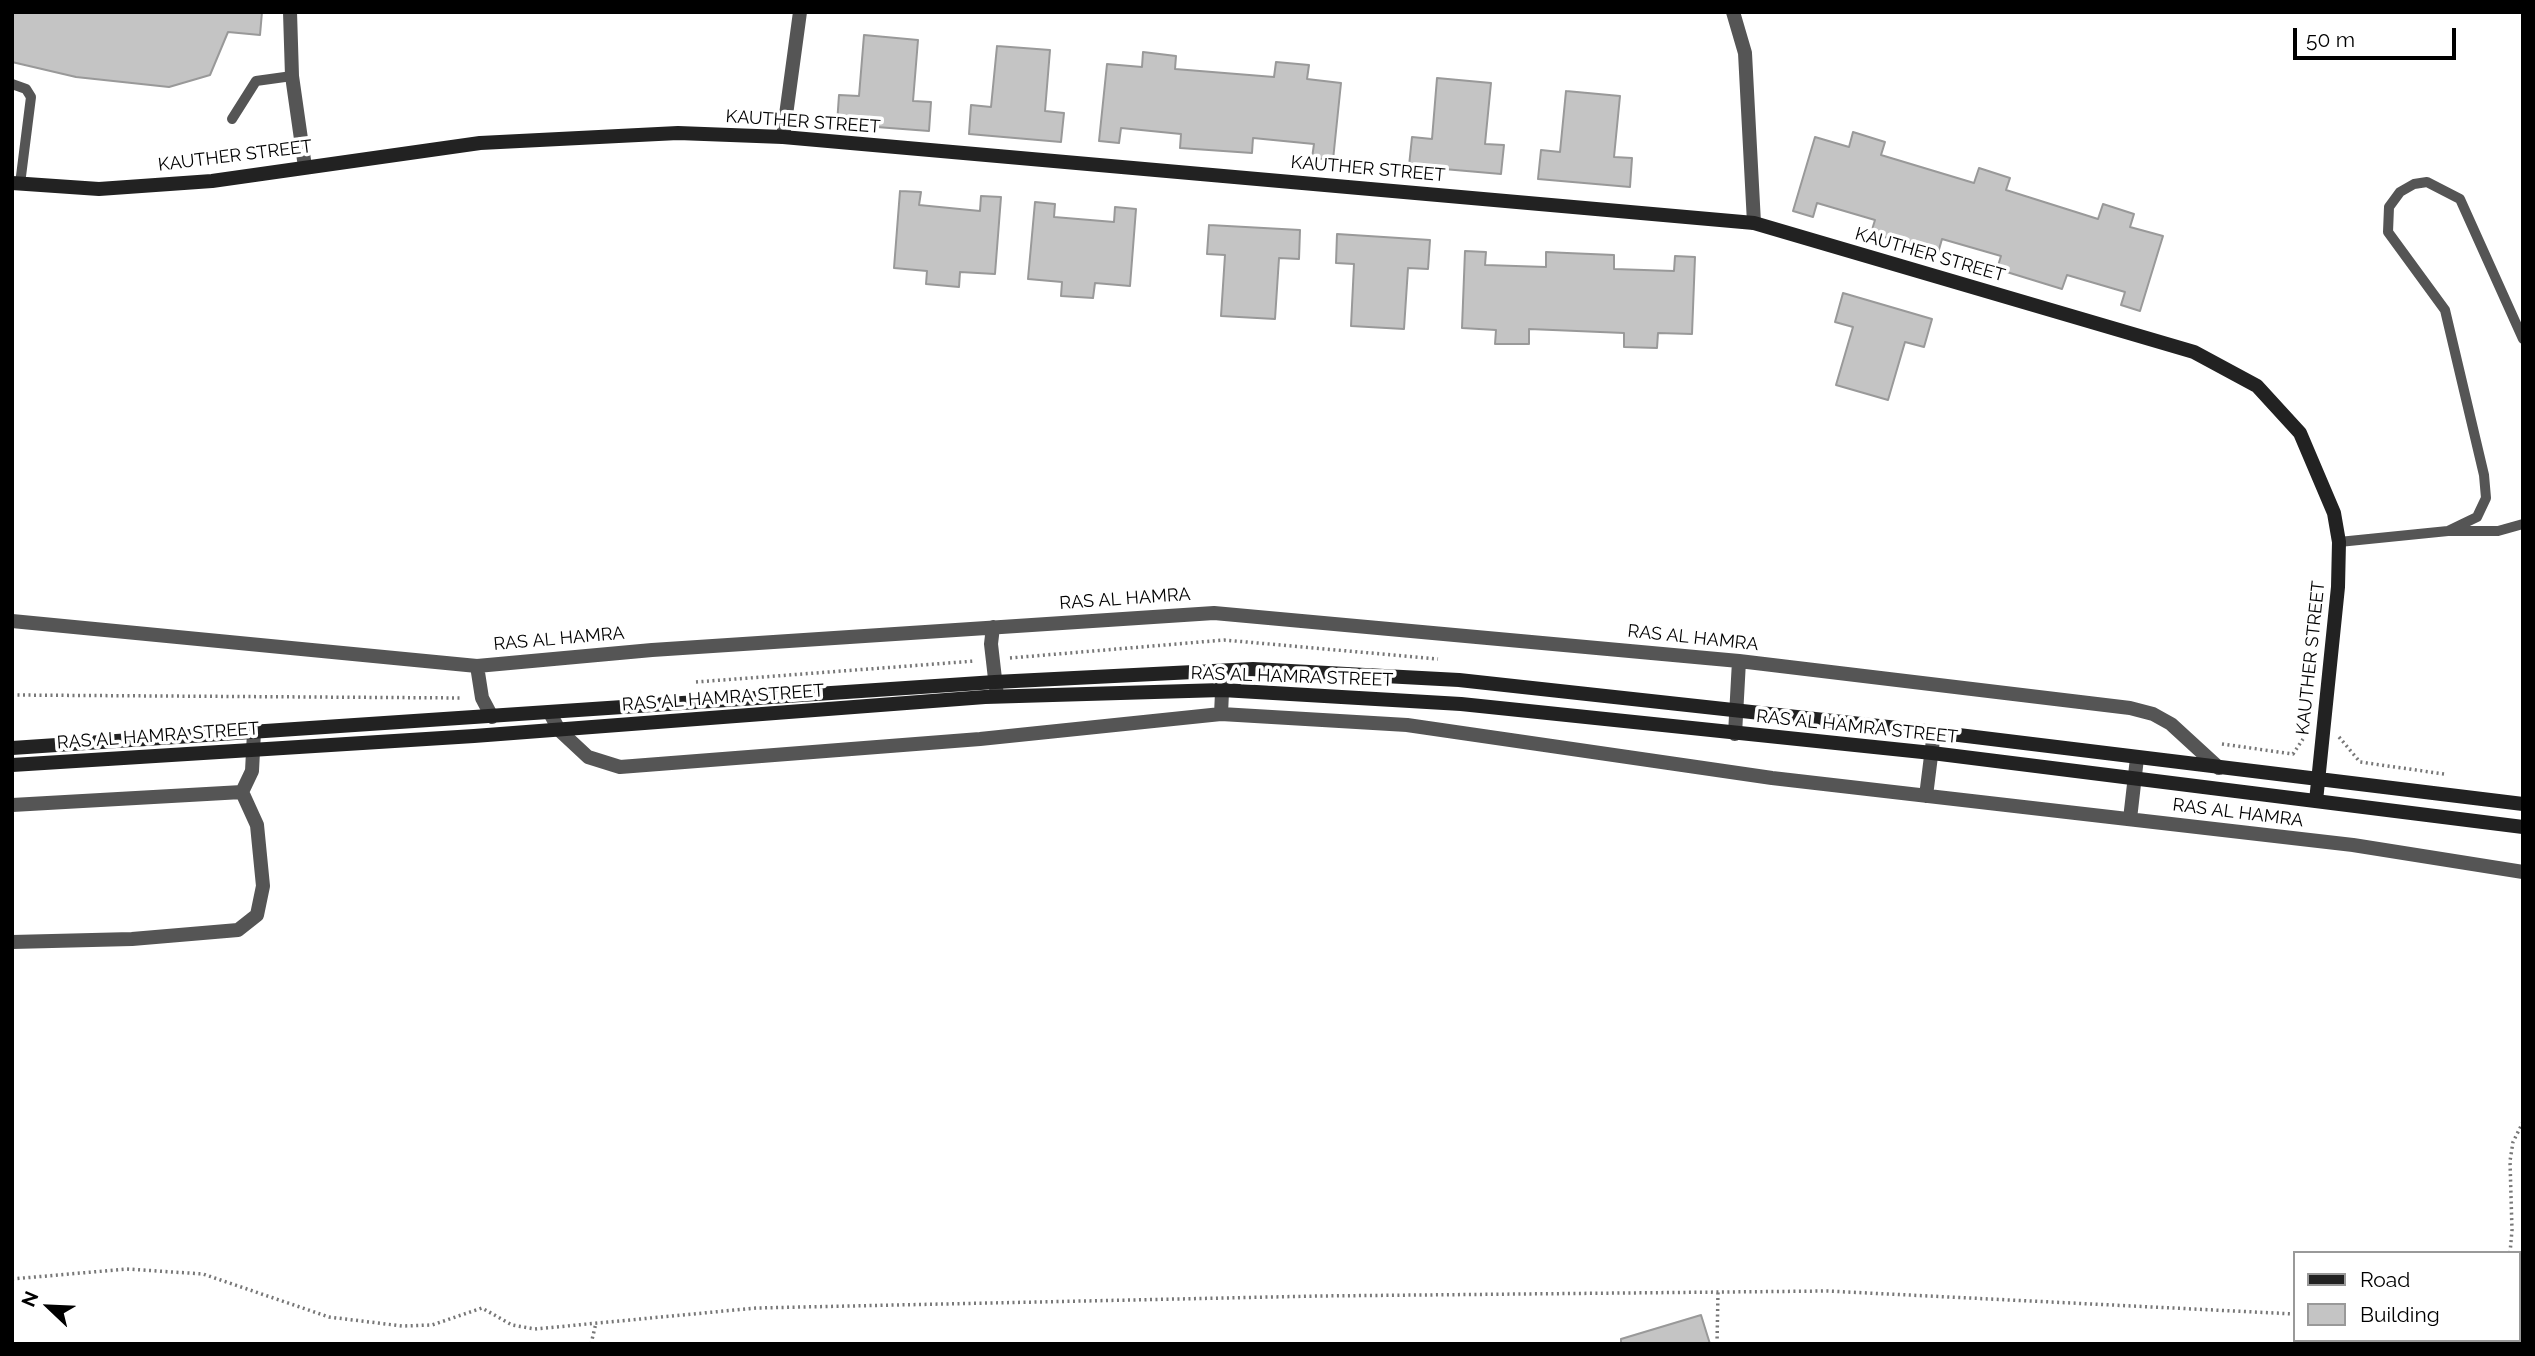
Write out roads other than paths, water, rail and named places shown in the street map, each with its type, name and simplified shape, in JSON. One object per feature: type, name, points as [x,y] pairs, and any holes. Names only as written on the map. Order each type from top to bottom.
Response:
[{"type":"street","points":[[290,12],[292,76],[305,167]]},
{"type":"street","points":[[783,137],[800,12]]},
{"type":"street","points":[[1732,12],[1745,53],[1754,223]]},
{"type":"street","name":"KAUTHER STREET","points":[[16,183],[99,189],[212,181],[481,143],[678,133],[783,137],[1754,223],[2193,352],[2257,386],[2300,433],[2334,513],[2339,541],[2338,587],[2316,801]]},
{"type":"street","name":"RAS AL HAMRA","points":[[12,621],[477,666],[652,649],[1214,613],[1739,661],[2130,708],[2153,714],[2171,724],[2219,768]]},
{"type":"street","points":[[993,627],[991,644],[996,689]]},
{"type":"street","points":[[1735,734],[1739,661]]},
{"type":"street","points":[[477,666],[482,698],[501,734]]},
{"type":"street","points":[[1221,714],[1223,671]]},
{"type":"street","name":"RAS AL HAMRA STREET","points":[[12,765],[559,730],[996,689],[1223,671],[1459,680],[1934,732],[2523,804]]},
{"type":"street","name":"RAS AL HAMRA STREET","points":[[12,748],[550,713],[996,689],[1222,690],[1461,705],[1932,753],[2523,827]]},
{"type":"street","name":"RAS AL HAMRA","points":[[550,713],[559,730],[588,757],[620,767],[980,739],[1221,714],[1407,725],[1772,778],[2353,845],[2523,872]]},
{"type":"street","points":[[12,942],[132,939],[238,930],[257,915],[263,886],[257,825],[242,792],[252,771],[254,732]]},
{"type":"street","points":[[1926,796],[1934,732]]},
{"type":"street","points":[[2130,820],[2137,758]]},
{"type":"street","points":[[12,805],[242,792]]},
{"type":"lane","points":[[232,119],[256,81],[292,76]]},
{"type":"lane","points":[[12,84],[26,89],[31,97],[16,183]]},
{"type":"lane","points":[[2448,531],[2477,517],[2486,498],[2484,475],[2445,310],[2388,232],[2389,207],[2400,192],[2414,184],[2427,182],[2460,199],[2523,339]]},
{"type":"lane","points":[[2339,541],[2448,531],[2498,531],[2523,524]]}]
